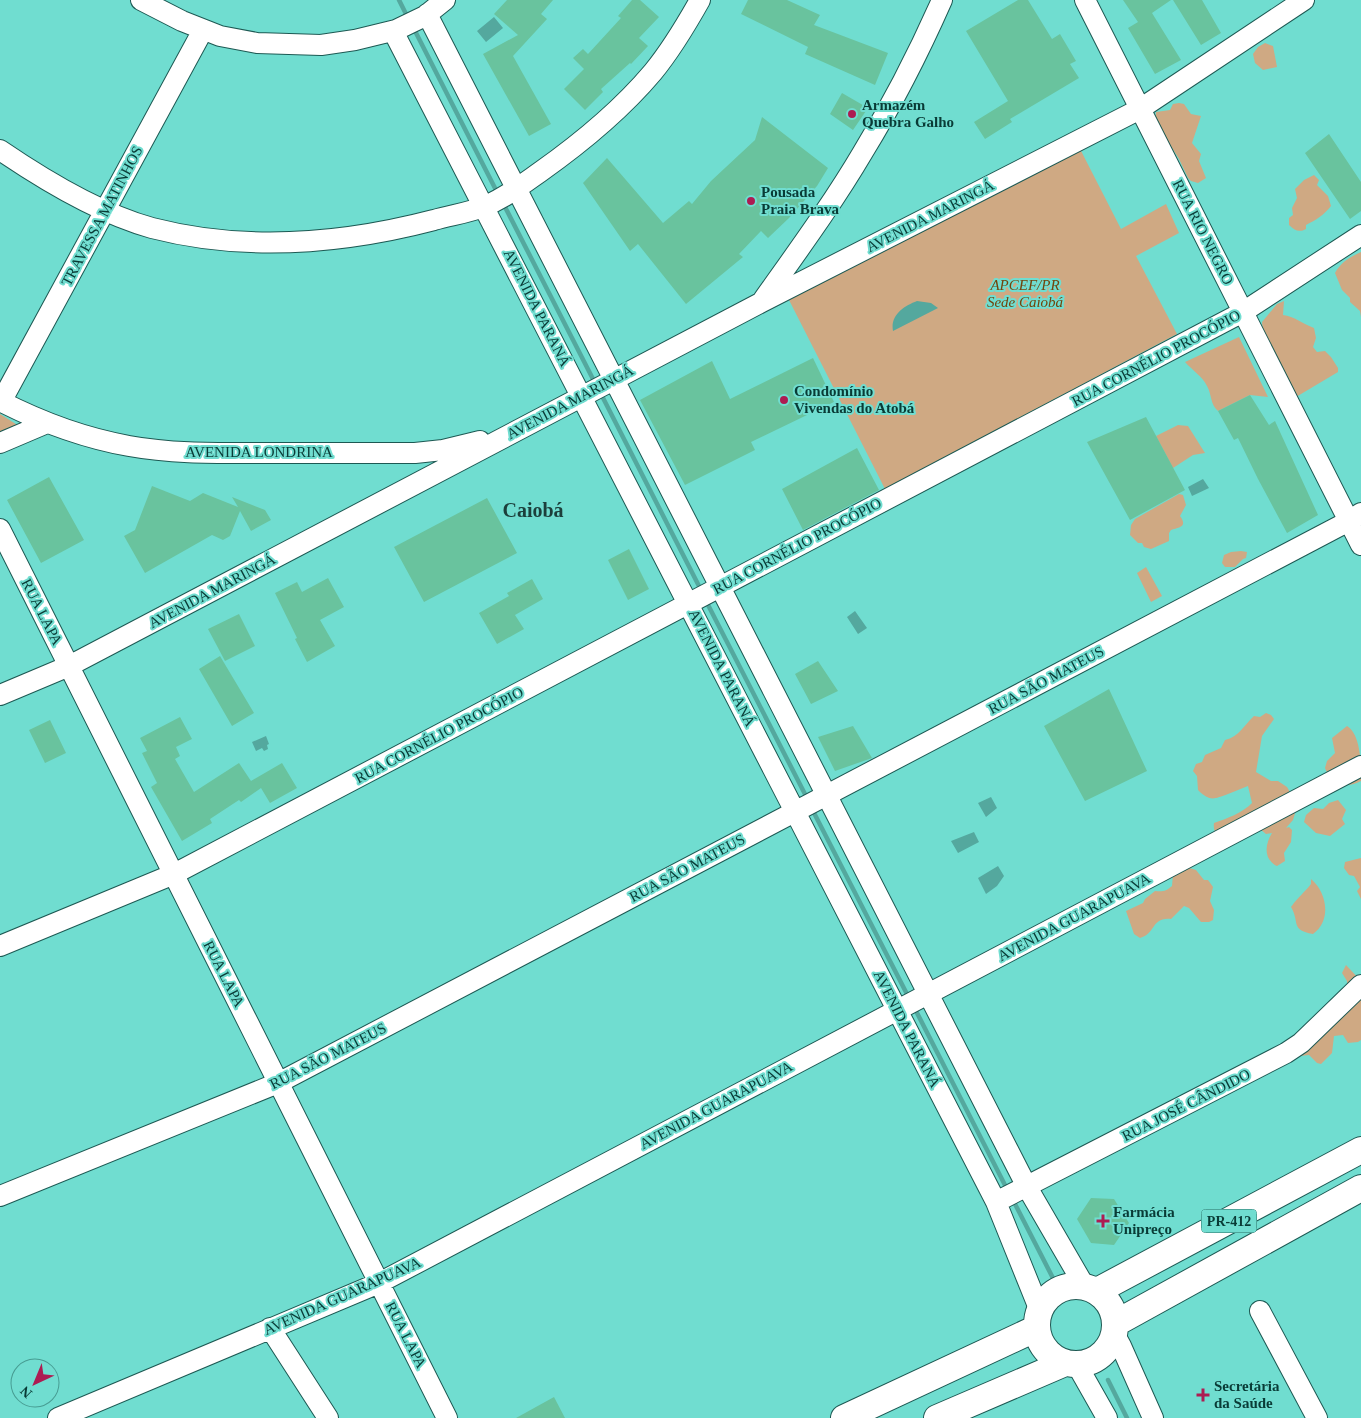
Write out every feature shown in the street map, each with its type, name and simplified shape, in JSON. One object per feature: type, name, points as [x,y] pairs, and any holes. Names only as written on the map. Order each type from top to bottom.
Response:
[{"type":"main road","name":"PR-412","points":[[844,1418],[1039,1319],[1044,1302],[1058,1290],[1076,1286],[1091,1289],[1361,1150]]},
{"type":"main road","name":"PR-412","points":[[937,1418],[1071,1364],[1090,1362],[1101,1356],[1110,1347],[1115,1329],[1361,1188]]},
{"type":"main road","points":[[1091,1289],[1106,1300],[1113,1310],[1115,1329]]},
{"type":"main road","points":[[1039,1319],[1040,1340],[1046,1350],[1055,1358],[1071,1364]]},
{"type":"street","points":[[141,0],[182,22],[220,36],[257,43],[321,45],[355,40],[394,30],[426,15],[445,0]]},
{"type":"street","points":[[0,150],[64,190],[105,210],[151,228],[200,238],[236,242],[287,242],[342,239],[392,230],[486,206],[516,189],[557,160],[616,110],[640,86],[667,52],[700,0]]},
{"type":"street","points":[[762,302],[824,214],[863,152],[898,90],[942,0]]},
{"type":"street","name":"RUA RIO NEGRO","points":[[1085,0],[1243,312],[1355,517],[1361,545]]},
{"type":"street","name":"AVENIDA MARINGÁ","points":[[0,695],[69,666],[762,302],[1140,109],[1304,0]]},
{"type":"street","name":"AVENIDA PARANÁ","points":[[426,15],[614,380],[717,588],[900,1008],[996,1202],[1039,1319]]},
{"type":"street","name":"TRAVESSA MATINHOS","points":[[1,402],[203,30]]},
{"type":"street","name":"AVENIDA PARANÁ","points":[[394,30],[486,206],[582,397],[692,602],[810,804],[925,995],[1027,1187],[1091,1289]]},
{"type":"street","name":"RUA CORNÉLIO PROCÓPIO","points":[[0,946],[174,874],[1243,312],[1361,235]]},
{"type":"street","name":"AVENIDA LONDRINA","points":[[1,402],[47,423],[93,438],[130,446],[169,451],[211,453],[415,453],[473,444],[522,428]]},
{"type":"street","points":[[0,443],[47,423]]},
{"type":"street","points":[[415,453],[423,468],[423,474],[418,483]]},
{"type":"street","name":"RUA SÃO MATEUS","points":[[0,1196],[278,1083],[1355,517]]},
{"type":"street","name":"RUA LAPA","points":[[0,529],[447,1418]]},
{"type":"street","name":"AVENIDA GUARAPUAVA","points":[[69,1416],[379,1282],[1361,766]]},
{"type":"street","name":"RUA JOSÉ CÂNDIDO","points":[[996,1202],[1286,1053],[1301,1043],[1361,985]]},
{"type":"street","points":[[1260,1311],[1317,1418]]},
{"type":"street","points":[[270,1328],[328,1418]]},
{"type":"street","points":[[1115,1329],[1153,1418]]},
{"type":"street","points":[[1071,1364],[1107,1418]]},
{"type":"green space","points":[[1265,43],[1273,46],[1277,67],[1263,70],[1255,63],[1253,54],[1258,47]]},
{"type":"green space","points":[[1173,104],[1184,104],[1191,114],[1201,116],[1192,143],[1201,154],[1199,161],[1206,178],[1198,183],[1188,178],[1179,159],[1155,121],[1156,112],[1170,110]]},
{"type":"green space","name":"APCEF/PR Sede Caiobá","points":[[1077,143],[1121,229],[1166,204],[1179,233],[1136,256],[1177,334],[885,489],[788,298]]},
{"type":"green space","points":[[1314,175],[1319,180],[1317,185],[1328,196],[1331,206],[1320,217],[1306,225],[1306,229],[1297,230],[1289,225],[1289,218],[1293,215],[1292,208],[1297,198],[1295,189],[1304,180]]},
{"type":"green space","points":[[1361,252],[1361,317],[1360,311],[1350,302],[1350,298],[1342,290],[1335,273],[1346,260]]},
{"type":"green space","points":[[1284,301],[1283,315],[1314,328],[1316,338],[1313,347],[1317,352],[1325,351],[1338,368],[1338,372],[1296,397],[1263,333],[1262,322],[1277,304]]},
{"type":"green space","points":[[1239,337],[1268,397],[1250,395],[1218,411],[1205,383],[1185,362]]},
{"type":"green space","points":[[0,414],[19,426],[0,434]]},
{"type":"green space","points":[[1178,425],[1188,426],[1205,453],[1193,455],[1173,468],[1156,436]]},
{"type":"green space","points":[[1179,494],[1183,495],[1186,505],[1180,516],[1183,524],[1171,530],[1169,541],[1151,549],[1144,547],[1142,543],[1138,543],[1130,535],[1131,525],[1135,519]]},
{"type":"green space","points":[[1241,551],[1247,552],[1246,558],[1235,567],[1225,567],[1222,563],[1224,555]]},
{"type":"green space","points":[[1146,567],[1162,596],[1151,602],[1137,573]]},
{"type":"green space","points":[[1266,713],[1274,719],[1262,736],[1256,772],[1271,781],[1278,781],[1287,787],[1293,797],[1296,810],[1293,820],[1286,828],[1289,827],[1292,830],[1291,842],[1284,853],[1285,861],[1277,866],[1272,863],[1267,855],[1267,846],[1272,833],[1266,834],[1260,829],[1251,832],[1239,841],[1227,844],[1215,832],[1214,823],[1240,812],[1252,803],[1248,786],[1219,797],[1209,798],[1198,790],[1197,776],[1193,771],[1196,764],[1202,762],[1205,755],[1221,748],[1225,740],[1238,733],[1254,716],[1260,717]]},
{"type":"green space","points":[[1347,726],[1352,730],[1358,743],[1361,781],[1346,785],[1331,782],[1325,768],[1327,761],[1335,753],[1332,738]]},
{"type":"green space","points":[[1338,800],[1346,810],[1342,819],[1345,824],[1330,836],[1316,833],[1304,822],[1306,815],[1314,808],[1323,809],[1329,803]]},
{"type":"green space","points":[[1361,858],[1361,899],[1357,891],[1360,887],[1354,876],[1349,875],[1344,868],[1345,862]]},
{"type":"green space","points":[[1186,867],[1196,870],[1213,887],[1210,901],[1214,910],[1213,920],[1201,922],[1189,908],[1184,906],[1171,919],[1165,919],[1157,923],[1145,936],[1140,938],[1134,934],[1126,911],[1143,903],[1155,891],[1164,891],[1170,888],[1172,886],[1173,874]]},
{"type":"green space","points":[[1311,879],[1321,891],[1325,906],[1323,922],[1313,934],[1298,928],[1291,907],[1311,884]]},
{"type":"green space","points":[[1346,965],[1361,981],[1361,1040],[1348,1043],[1343,1035],[1334,1036],[1332,1053],[1321,1064],[1317,1063],[1309,1055],[1300,1056],[1347,987],[1347,981],[1342,973]]},
{"type":"water","points":[[494,17],[503,28],[486,42],[477,31]]},
{"type":"water","points":[[917,301],[931,303],[938,308],[893,331],[894,320],[899,312]]},
{"type":"water","points":[[1203,479],[1209,488],[1192,496],[1188,487]]},
{"type":"water","points":[[855,611],[867,628],[858,634],[847,617]]},
{"type":"water","points":[[266,736],[269,744],[267,745],[268,749],[264,751],[262,748],[256,751],[252,742]]},
{"type":"water","points":[[991,797],[997,808],[986,817],[978,803]]},
{"type":"water","points":[[974,832],[979,842],[958,853],[951,841]]},
{"type":"water","points":[[998,866],[1004,876],[997,886],[986,894],[978,878]]},
{"type":"building","points":[[507,0],[553,0],[541,14],[547,19],[513,56],[551,124],[529,136],[483,54],[518,35],[494,14]]},
{"type":"building","points":[[632,0],[640,0],[659,17],[639,38],[648,46],[631,64],[601,89],[603,92],[585,110],[564,89],[584,69],[573,58],[583,49],[588,54],[621,18],[618,16]]},
{"type":"building","points":[[748,0],[787,0],[820,15],[814,25],[888,53],[875,85],[805,54],[808,47],[741,14]]},
{"type":"building","points":[[1018,0],[1028,0],[1052,39],[1060,34],[1076,61],[1070,64],[1079,78],[1010,119],[1012,122],[985,139],[974,122],[1008,101],[966,31]]},
{"type":"building","points":[[1123,0],[1171,0],[1152,13],[1181,60],[1155,74],[1128,28],[1138,22]]},
{"type":"building","points":[[1173,0],[1202,0],[1221,33],[1201,45]]},
{"type":"building","points":[[842,93],[868,108],[853,130],[830,114]]},
{"type":"building","points":[[762,117],[828,168],[817,186],[789,218],[768,238],[761,231],[739,254],[743,257],[686,304],[638,244],[630,251],[583,183],[607,158],[663,223],[689,201],[692,204],[711,181],[755,140]]},
{"type":"building","points":[[1329,134],[1361,182],[1361,211],[1350,219],[1305,153]]},
{"type":"building","points":[[813,358],[834,402],[751,442],[755,450],[685,485],[640,400],[712,361],[730,399]]},
{"type":"building","points":[[1250,395],[1269,425],[1275,421],[1318,515],[1287,533],[1238,438],[1234,440],[1218,411]]},
{"type":"building","points":[[1146,417],[1185,490],[1130,520],[1087,442]]},
{"type":"building","points":[[857,448],[879,490],[803,530],[782,489]]},
{"type":"building","points":[[49,477],[84,540],[41,563],[7,500]]},
{"type":"building","points":[[152,486],[190,501],[203,493],[238,507],[232,497],[265,510],[271,520],[251,531],[240,511],[230,536],[223,540],[212,535],[145,573],[124,536],[135,530]]},
{"type":"building","points":[[487,498],[517,553],[424,602],[394,547]]},
{"type":"building","points":[[629,549],[649,589],[628,600],[608,560]]},
{"type":"building","points":[[328,578],[344,607],[320,620],[335,646],[307,662],[275,593],[297,582],[302,592]]},
{"type":"building","points":[[532,579],[543,599],[515,615],[524,629],[497,644],[479,613],[509,596],[507,593]]},
{"type":"building","points":[[239,614],[255,646],[225,661],[208,629]]},
{"type":"building","points":[[220,656],[254,713],[232,726],[199,669]]},
{"type":"building","points":[[818,661],[838,691],[811,704],[795,674]]},
{"type":"building","points":[[1109,689],[1147,771],[1085,801],[1044,726]]},
{"type":"building","points":[[180,717],[192,739],[176,747],[180,756],[175,759],[194,792],[239,763],[251,781],[282,763],[297,788],[270,803],[261,788],[241,802],[239,800],[210,819],[212,823],[182,841],[151,787],[157,783],[142,753],[147,751],[140,738]]},
{"type":"building","points":[[50,720],[66,753],[45,763],[29,730]]},
{"type":"building","points":[[853,726],[872,758],[835,771],[818,737]]},
{"type":"building","name":"Farmácia Unipreço","points":[[1091,1198],[1114,1199],[1129,1223],[1114,1245],[1091,1243],[1077,1219]]},
{"type":"building","points":[[554,1397],[565,1418],[516,1418]]},
{"type":"waterway","points":[[399,0],[408,18]]},
{"type":"waterway","points":[[413,27],[498,194]]},
{"type":"waterway","points":[[503,203],[595,383]]},
{"type":"waterway","points":[[600,392],[701,590]]},
{"type":"waterway","points":[[705,599],[808,800]]},
{"type":"waterway","points":[[812,809],[909,998]]},
{"type":"waterway","points":[[914,1007],[1008,1191]]},
{"type":"waterway","points":[[1013,1200],[1057,1286]]},
{"type":"waterway","points":[[1108,1380],[1127,1418]]},
{"type":"place","name":"Armazém Quebra Galho","points":[[852,114]]},
{"type":"place","name":"Pousada Praia Brava","points":[[751,201]]},
{"type":"place","name":"Condomínio Vivendas do Atobá","points":[[784,400]]},
{"type":"place","name":"Farmácia Unipreço","points":[[1103,1221]]},
{"type":"place","name":"Secretária da Saúde","points":[[1203,1395]]},
{"type":"district","name":"Caiobá","points":[[533,510]]}]
